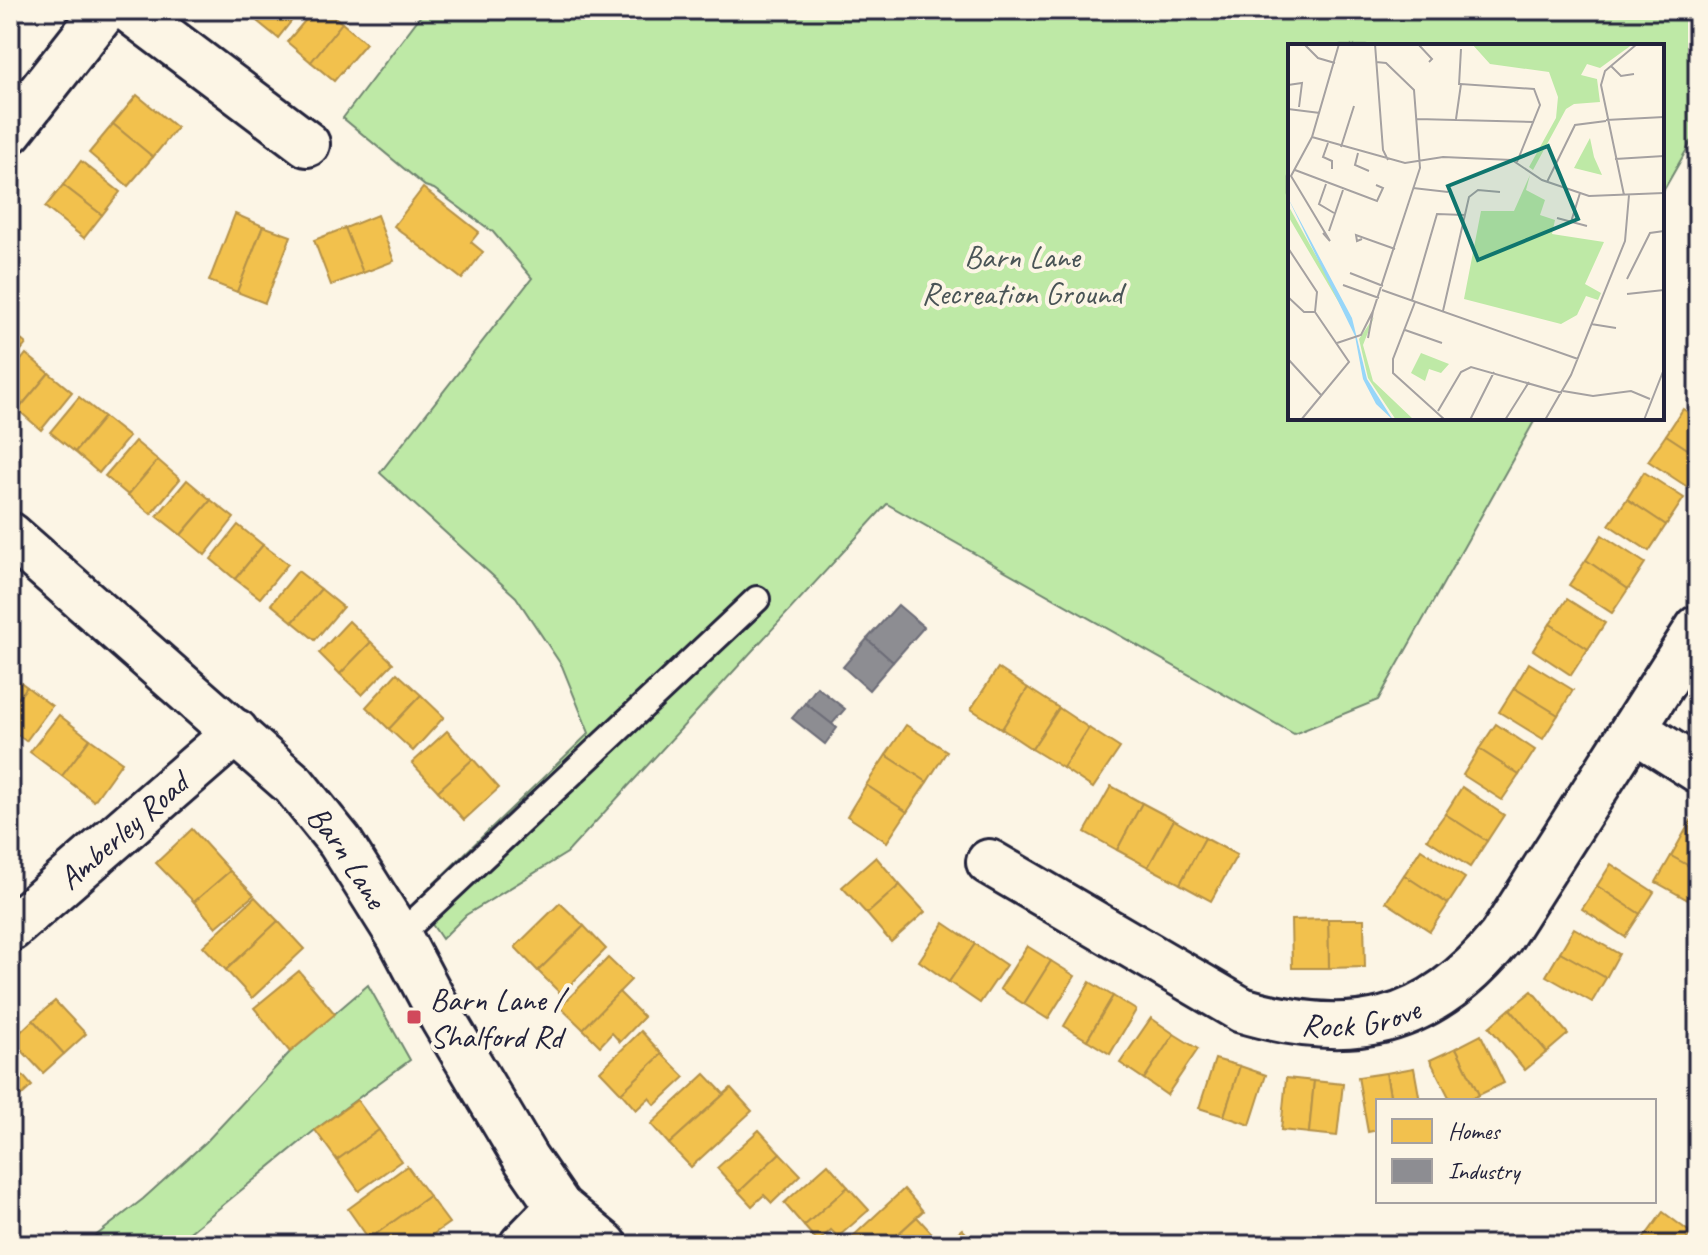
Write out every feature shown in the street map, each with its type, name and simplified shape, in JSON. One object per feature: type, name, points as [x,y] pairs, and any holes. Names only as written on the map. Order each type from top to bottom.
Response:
[{"type":"street","points":[[10,131],[105,10]]},
{"type":"street","points":[[129,10],[307,144]]},
{"type":"street","name":"Barn Lane","points":[[10,535],[294,785],[340,842],[399,936],[443,1019],[526,1159],[559,1207],[605,1245]]},
{"type":"street","name":"Rock Grove","points":[[989,862],[1242,1010],[1287,1023],[1322,1028],[1360,1025],[1396,1017],[1454,986],[1474,969],[1501,937],[1698,628]]},
{"type":"street","points":[[1634,729],[1698,770]]},
{"type":"street","name":"Amberley Road","points":[[10,929],[236,732]]},
{"type":"street","points":[[522,1245],[559,1207]]},
{"type":"lane","points":[[399,936],[757,599]]},
{"type":"green space","name":"Barn Lane Recreation Ground","points":[[425,10],[1698,10],[1698,130],[1664,190],[1664,44],[1288,44],[1288,420],[1535,420],[1378,700],[1294,734],[887,504],[567,853],[466,915],[442,939],[416,901],[589,733],[562,666],[516,597],[380,473],[532,278],[493,232],[434,189],[425,186],[343,118]]},
{"type":"green space","points":[[368,985],[410,1060],[315,1130],[174,1245],[84,1245],[143,1199],[206,1142],[290,1052]]},
{"type":"building: Homes","points":[[257,10],[300,10],[278,38],[252,17]]},
{"type":"building: Homes","points":[[314,10],[326,10],[342,23],[311,62],[287,42]]},
{"type":"building: Homes","points":[[342,23],[366,43],[334,81],[311,62]]},
{"type":"building: Homes","points":[[137,95],[177,128],[153,157],[113,124]]},
{"type":"building: Homes","points":[[113,124],[153,157],[128,186],[89,153]]},
{"type":"building: Homes","points":[[81,161],[120,192],[102,215],[63,185]]},
{"type":"building: Homes","points":[[63,185],[102,215],[84,238],[45,207]]},
{"type":"building: Homes","points":[[423,188],[479,232],[471,242],[483,252],[462,279],[394,226]]},
{"type":"building: Homes","points":[[235,214],[263,226],[237,292],[209,281]]},
{"type":"building: Homes","points":[[377,215],[394,261],[363,273],[345,228]]},
{"type":"building: Homes","points":[[263,226],[291,236],[265,303],[237,292]]},
{"type":"building: Homes","points":[[345,228],[363,273],[331,285],[314,240]]},
{"type":"building: Homes","points":[[10,330],[26,344],[10,364]]},
{"type":"building: Homes","points":[[26,354],[49,373],[18,410],[10,404],[10,374]]},
{"type":"building: Homes","points":[[49,373],[72,392],[41,430],[18,410]]},
{"type":"building: Homes","points":[[79,397],[104,417],[75,452],[50,432]]},
{"type":"building: Homes","points":[[1683,409],[1698,419],[1698,456],[1666,435]]},
{"type":"building: Homes","points":[[104,417],[129,437],[99,473],[75,452]]},
{"type":"building: Homes","points":[[1666,435],[1698,456],[1698,475],[1689,488],[1648,461]]},
{"type":"building: Homes","points":[[135,441],[158,460],[128,495],[105,476]]},
{"type":"building: Homes","points":[[158,460],[180,479],[151,514],[128,495]]},
{"type":"building: Homes","points":[[1644,472],[1684,498],[1666,525],[1627,499]]},
{"type":"building: Homes","points":[[187,480],[211,500],[181,535],[157,516]]},
{"type":"building: Homes","points":[[1627,499],[1666,525],[1649,551],[1609,525]]},
{"type":"building: Homes","points":[[211,500],[234,518],[205,555],[181,535]]},
{"type":"building: Homes","points":[[238,525],[263,545],[235,579],[211,559]]},
{"type":"building: Homes","points":[[1602,535],[1645,563],[1628,589],[1586,560]]},
{"type":"building: Homes","points":[[263,545],[288,564],[260,598],[235,579]]},
{"type":"building: Homes","points":[[1586,560],[1628,589],[1612,613],[1569,585]]},
{"type":"building: Homes","points":[[298,571],[321,589],[293,622],[271,604]]},
{"type":"building: Homes","points":[[321,589],[343,607],[315,640],[293,622]]},
{"type":"building: Homes","points":[[1567,599],[1605,623],[1588,649],[1550,624]]},
{"type":"building: Homes","points":[[349,621],[371,642],[340,674],[319,653]]},
{"type":"building: Homes","points":[[1550,624],[1588,649],[1571,675],[1533,650]]},
{"type":"building: Homes","points":[[371,642],[393,663],[362,695],[340,674]]},
{"type":"building: Homes","points":[[1529,663],[1573,690],[1558,715],[1514,688]]},
{"type":"building: Homes","points":[[998,668],[1028,688],[1002,729],[971,709]]},
{"type":"building: Homes","points":[[397,673],[421,695],[389,729],[366,707]]},
{"type":"building: Homes","points":[[10,674],[27,687],[10,709]]},
{"type":"building: Homes","points":[[27,687],[52,706],[26,741],[10,729],[10,709]]},
{"type":"building: Homes","points":[[1028,688],[1059,708],[1032,749],[1002,729]]},
{"type":"building: Homes","points":[[1514,688],[1558,715],[1543,739],[1499,712]]},
{"type":"building: Homes","points":[[421,695],[444,717],[413,751],[389,729]]},
{"type":"building: Homes","points":[[1059,708],[1089,728],[1063,768],[1032,749]]},
{"type":"building: Homes","points":[[59,715],[90,739],[62,776],[30,752]]},
{"type":"building: Homes","points":[[1496,724],[1535,750],[1519,775],[1479,749]]},
{"type":"building: Homes","points":[[906,725],[947,751],[927,782],[886,755]]},
{"type":"building: Homes","points":[[1089,728],[1120,748],[1093,788],[1063,768]]},
{"type":"building: Homes","points":[[447,731],[473,759],[438,791],[412,763]]},
{"type":"building: Homes","points":[[90,739],[122,762],[94,801],[62,776]]},
{"type":"building: Homes","points":[[1479,749],[1519,775],[1502,800],[1463,775]]},
{"type":"building: Homes","points":[[886,755],[927,782],[907,812],[866,785]]},
{"type":"building: Homes","points":[[473,759],[499,788],[464,820],[438,791]]},
{"type":"building: Homes","points":[[866,785],[907,812],[887,842],[847,816]]},
{"type":"building: Homes","points":[[1111,786],[1142,803],[1117,850],[1085,832]]},
{"type":"building: Homes","points":[[1462,787],[1504,815],[1487,841],[1445,814]]},
{"type":"building: Homes","points":[[1142,803],[1174,820],[1148,867],[1117,850]]},
{"type":"building: Homes","points":[[1445,814],[1487,841],[1470,867],[1427,839]]},
{"type":"building: Homes","points":[[1694,815],[1698,817],[1698,871],[1671,856]]},
{"type":"building: Homes","points":[[1174,820],[1205,838],[1180,884],[1148,867]]},
{"type":"building: Homes","points":[[192,829],[230,871],[194,902],[156,863]]},
{"type":"building: Homes","points":[[1205,838],[1237,855],[1211,901],[1180,884]]},
{"type":"building: Homes","points":[[1421,849],[1465,878],[1448,904],[1404,875]]},
{"type":"building: Homes","points":[[1671,856],[1698,871],[1697,905],[1656,882]]},
{"type":"building: Homes","points":[[876,857],[900,885],[867,914],[842,887]]},
{"type":"building: Homes","points":[[1611,864],[1654,892],[1640,914],[1597,886]]},
{"type":"building: Homes","points":[[230,871],[254,895],[216,927],[194,902]]},
{"type":"building: Homes","points":[[1404,875],[1448,904],[1430,931],[1386,902]]},
{"type":"building: Homes","points":[[900,885],[925,912],[891,942],[867,914]]},
{"type":"building: Homes","points":[[1597,886],[1640,914],[1625,937],[1582,909]]},
{"type":"building: Homes","points":[[255,897],[278,921],[226,970],[203,946]]},
{"type":"building: Homes","points":[[560,903],[584,926],[538,971],[515,947]]},
{"type":"building: Homes","points":[[1328,919],[1364,919],[1365,967],[1329,968]]},
{"type":"building: Homes","points":[[1328,919],[1329,968],[1292,968],[1291,920]]},
{"type":"building: Homes","points":[[278,921],[304,949],[252,998],[226,970]]},
{"type":"building: Homes","points":[[944,923],[975,944],[949,982],[919,961]]},
{"type":"building: Homes","points":[[584,926],[606,949],[561,994],[538,971]]},
{"type":"building: Homes","points":[[1574,928],[1619,954],[1606,978],[1560,952]]},
{"type":"building: Homes","points":[[975,944],[1006,965],[980,1003],[949,982]]},
{"type":"building: Homes","points":[[1027,946],[1051,961],[1024,1004],[1000,989]]},
{"type":"building: Homes","points":[[1560,952],[1606,978],[1592,1002],[1546,976]]},
{"type":"building: Homes","points":[[608,958],[631,980],[583,1029],[560,1007]]},
{"type":"building: Homes","points":[[1051,961],[1075,976],[1048,1019],[1024,1004]]},
{"type":"building: Homes","points":[[299,971],[335,1014],[290,1052],[254,1008]]},
{"type":"building: Homes","points":[[1090,982],[1113,996],[1087,1040],[1064,1026]]},
{"type":"building: Homes","points":[[1532,991],[1568,1034],[1547,1052],[1510,1009]]},
{"type":"building: Homes","points":[[619,992],[644,1017],[620,1042],[612,1033],[600,1046],[583,1029]]},
{"type":"building: Homes","points":[[1113,996],[1136,1010],[1110,1054],[1087,1040]]},
{"type":"building: Homes","points":[[55,1001],[86,1034],[64,1054],[33,1020]]},
{"type":"building: Homes","points":[[1510,1009],[1547,1052],[1525,1070],[1489,1027]]},
{"type":"building: Homes","points":[[1151,1018],[1174,1034],[1144,1079],[1120,1063]]},
{"type":"building: Homes","points":[[33,1020],[64,1054],[43,1073],[12,1040]]},
{"type":"building: Homes","points":[[641,1031],[662,1054],[621,1093],[600,1071]]},
{"type":"building: Homes","points":[[1174,1034],[1198,1049],[1167,1095],[1144,1079]]},
{"type":"building: Homes","points":[[1481,1035],[1504,1083],[1479,1095],[1456,1048]]},
{"type":"building: Homes","points":[[1456,1048],[1479,1095],[1471,1099],[1450,1099],[1430,1060]]},
{"type":"building: Homes","points":[[662,1054],[685,1077],[655,1105],[649,1098],[636,1110],[621,1093]]},
{"type":"building: Homes","points":[[1215,1059],[1240,1066],[1224,1116],[1199,1108]]},
{"type":"building: Homes","points":[[10,1061],[32,1086],[10,1106]]},
{"type":"building: Homes","points":[[1240,1066],[1266,1075],[1250,1125],[1224,1116]]},
{"type":"building: Homes","points":[[1414,1068],[1420,1099],[1391,1099],[1386,1073]]},
{"type":"building: Homes","points":[[1386,1073],[1391,1099],[1376,1099],[1376,1130],[1368,1132],[1358,1077]]},
{"type":"building: Homes","points":[[705,1074],[724,1094],[669,1144],[651,1124]]},
{"type":"building: Homes","points":[[1286,1078],[1314,1081],[1309,1133],[1281,1130]]},
{"type":"building: Homes","points":[[1314,1081],[1343,1084],[1337,1136],[1309,1133]]},
{"type":"building: Homes","points":[[731,1088],[752,1111],[691,1167],[669,1144]]},
{"type":"building: Homes","points":[[357,1100],[379,1130],[337,1160],[315,1130]]},
{"type":"building: Homes","points":[[379,1130],[401,1161],[359,1191],[337,1160]]},
{"type":"building: Homes","points":[[759,1130],[780,1153],[739,1192],[717,1168]]},
{"type":"building: Homes","points":[[780,1153],[801,1175],[772,1203],[764,1195],[752,1206],[739,1192]]},
{"type":"building: Homes","points":[[828,1164],[848,1187],[804,1226],[784,1203]]},
{"type":"building: Homes","points":[[407,1166],[429,1196],[369,1239],[348,1209]]},
{"type":"building: Homes","points":[[848,1187],[869,1210],[838,1237],[831,1230],[818,1242],[804,1226]]},
{"type":"building: Homes","points":[[904,1189],[923,1211],[886,1245],[856,1245],[850,1239]]},
{"type":"building: Homes","points":[[429,1196],[449,1223],[418,1245],[373,1245],[369,1239]]},
{"type":"building: Homes","points":[[1663,1212],[1691,1233],[1683,1245],[1639,1245]]},
{"type":"building: Homes","points":[[917,1217],[940,1242],[936,1245],[886,1245]]},
{"type":"building: Homes","points":[[962,1229],[977,1245],[944,1245]]},
{"type":"building: Industry","points":[[898,605],[924,627],[893,662],[867,639]]},
{"type":"building: Industry","points":[[867,639],[893,662],[869,690],[843,667]]},
{"type":"building: Industry","points":[[817,687],[845,709],[832,724],[805,703]]},
{"type":"building: Industry","points":[[805,703],[837,728],[825,744],[792,718]]},
{"type":"place","name":"Barn Lane / Shalford Rd","points":[[414,1017]]}]
